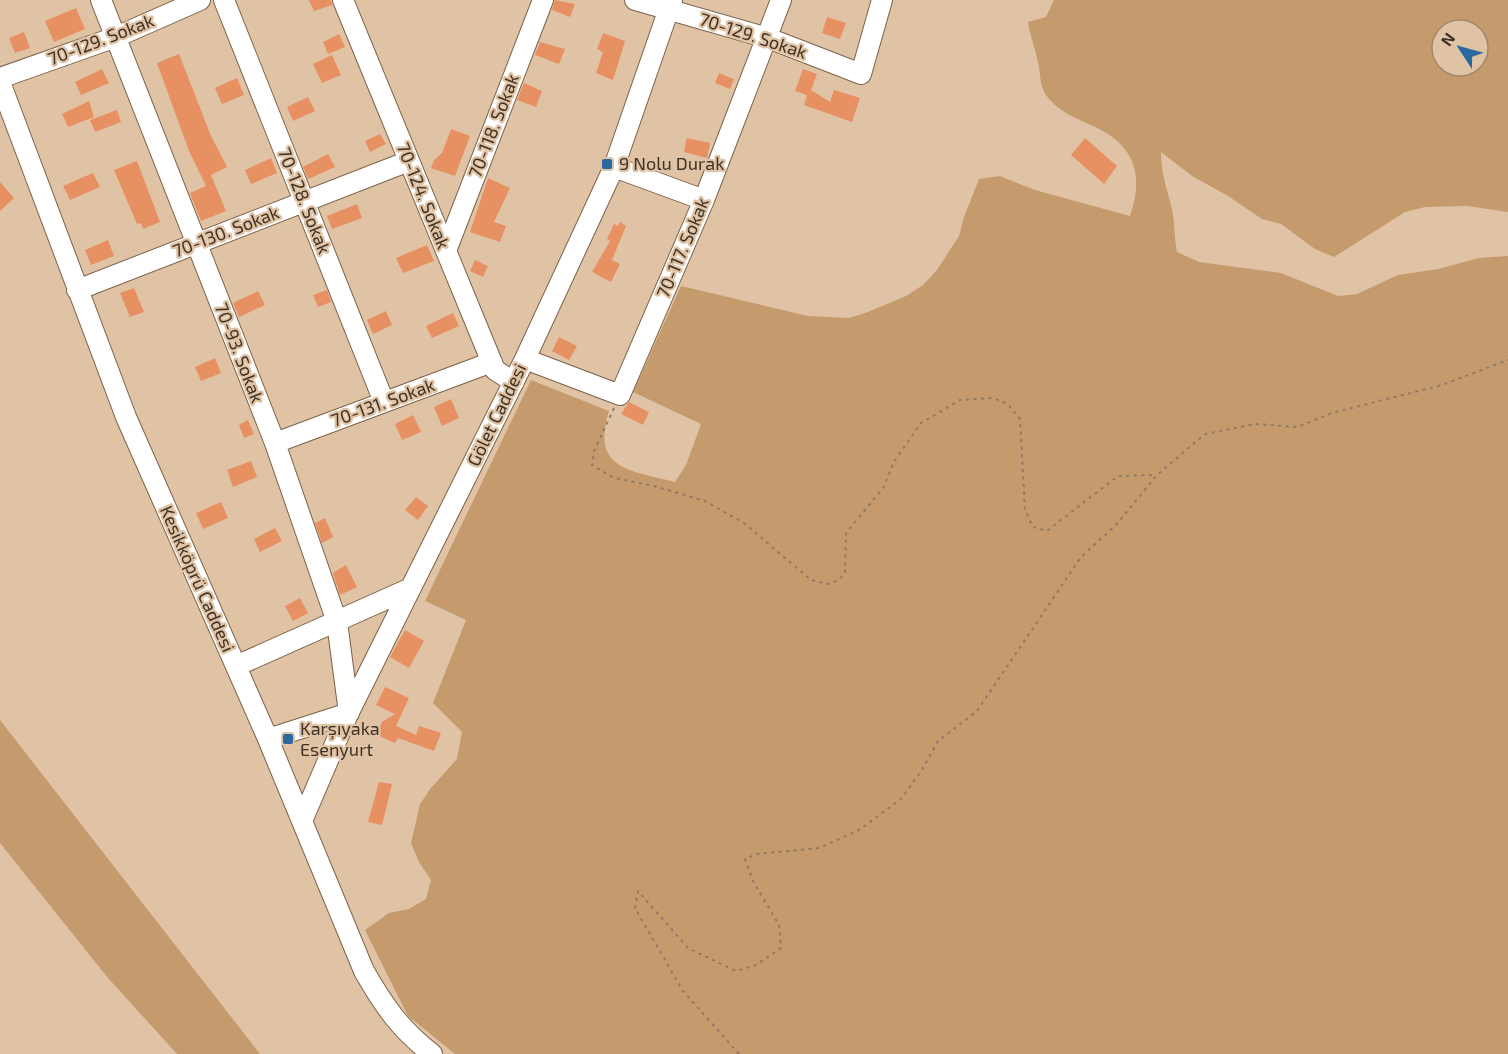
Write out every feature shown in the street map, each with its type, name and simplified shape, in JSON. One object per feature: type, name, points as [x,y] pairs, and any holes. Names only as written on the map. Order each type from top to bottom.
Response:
[{"type":"street","name":"70-93. Sokak","points":[[101,0],[275,443],[337,622],[348,713]]},
{"type":"street","name":"70-129. Sokak","points":[[0,80],[116,37],[200,0]]},
{"type":"street","name":"70-128. Sokak","points":[[224,0],[384,402]]},
{"type":"street","name":"70-124. Sokak","points":[[343,0],[495,370],[514,382]]},
{"type":"street","name":"70-118. Sokak","points":[[446,251],[543,0]]},
{"type":"street","name":"70-129. Sokak","points":[[635,0],[670,5],[768,38],[861,74],[882,0]]},
{"type":"street","name":"70-117. Sokak","points":[[620,395],[704,200],[781,0]]},
{"type":"street","name":"Gölet Caddesi","points":[[302,821],[348,713],[514,382],[614,167],[670,5]]},
{"type":"street","name":"Kesikköprü Caddesi","points":[[0,80],[126,417],[268,739],[364,971],[383,1004],[405,1032],[432,1054]]},
{"type":"street","name":"70-130. Sokak","points":[[77,290],[409,161]]},
{"type":"street","points":[[614,167],[704,200]]},
{"type":"street","points":[[525,359],[620,395]]},
{"type":"street","name":"70-131. Sokak","points":[[275,443],[492,362]]},
{"type":"street","points":[[236,666],[411,588]]},
{"type":"street","points":[[268,739],[348,713]]},
{"type":"path","points":[[739,1054],[683,991],[635,908],[638,891],[688,948],[736,971],[756,965],[781,948],[779,925],[753,880],[745,859],[757,854],[819,848],[859,830],[901,799],[922,770],[938,741],[977,711],[1081,556],[1116,525],[1157,475],[1205,434],[1256,424],[1297,427],[1332,413],[1442,385],[1508,360]]},
{"type":"path","points":[[620,395],[594,451],[592,465],[614,478],[654,486],[705,501],[744,523],[811,580],[828,584],[839,580],[845,573],[846,533],[883,488],[895,460],[921,423],[960,400],[993,398],[1008,404],[1020,419],[1025,510],[1033,526],[1047,531],[1118,476],[1157,475]]},
{"type":"shaded area","points":[[1054,0],[1508,0],[1508,212],[1467,206],[1425,207],[1405,212],[1334,257],[1315,249],[1281,224],[1262,219],[1228,196],[1192,176],[1161,152],[1161,160],[1173,214],[1177,252],[1199,262],[1281,273],[1338,296],[1357,294],[1398,275],[1438,269],[1479,258],[1508,256],[1508,1054],[455,1054],[408,1016],[365,930],[389,913],[409,909],[426,899],[431,880],[419,862],[411,843],[420,804],[457,759],[462,732],[433,703],[466,620],[425,601],[531,380],[609,411],[605,446],[610,457],[630,470],[675,482],[686,465],[701,424],[633,392],[681,286],[808,316],[849,318],[868,312],[906,296],[923,285],[937,270],[959,236],[979,179],[1000,176],[1035,190],[1130,216],[1134,203],[1136,178],[1129,156],[1123,146],[1113,138],[1061,110],[1050,100],[1041,82],[1028,22],[1046,17]]},
{"type":"shaded area","points":[[0,720],[260,1054],[177,1054],[108,978],[0,843]]},
{"type":"building","points":[[309,0],[331,0],[332,5],[314,11]]},
{"type":"building","points":[[555,0],[575,4],[570,17],[552,10]]},
{"type":"building","points":[[76,8],[85,29],[54,42],[45,21]]},
{"type":"building","points":[[827,17],[846,23],[840,39],[822,33]]},
{"type":"building","points":[[24,32],[30,48],[15,53],[9,38]]},
{"type":"building","points":[[603,33],[625,41],[613,80],[596,73],[603,52],[597,49]]},
{"type":"building","points":[[339,34],[345,47],[328,54],[323,42]]},
{"type":"building","points":[[540,42],[565,49],[559,64],[535,55]]},
{"type":"building","points":[[179,54],[211,136],[227,167],[211,175],[226,211],[201,221],[190,193],[206,186],[189,151],[157,63]]},
{"type":"building","points":[[332,55],[341,75],[322,83],[313,64]]},
{"type":"building","points":[[102,69],[109,83],[81,95],[75,82]]},
{"type":"building","points":[[803,69],[817,74],[811,90],[830,102],[834,90],[860,98],[852,122],[804,105],[807,95],[795,91]]},
{"type":"building","points":[[719,73],[734,79],[730,89],[715,83]]},
{"type":"building","points":[[237,78],[244,95],[222,104],[215,88]]},
{"type":"building","points":[[524,83],[542,91],[536,107],[517,100]]},
{"type":"building","points":[[308,97],[315,111],[293,121],[287,107]]},
{"type":"building","points":[[89,101],[94,117],[68,127],[62,114]]},
{"type":"building","points":[[117,110],[121,122],[95,132],[90,120]]},
{"type":"building","points":[[451,129],[470,136],[455,176],[431,168],[434,160],[442,153]]},
{"type":"building","points":[[380,134],[386,144],[370,152],[365,141]]},
{"type":"building","points":[[687,138],[710,143],[707,158],[684,152]]},
{"type":"building","points":[[1085,138],[1117,166],[1104,184],[1071,155]]},
{"type":"building","points":[[328,154],[335,167],[308,179],[303,167]]},
{"type":"building","points":[[271,158],[277,173],[251,184],[245,170]]},
{"type":"building","points":[[137,161],[160,222],[143,229],[141,223],[137,224],[114,170]]},
{"type":"building","points":[[93,173],[100,187],[70,200],[63,186]]},
{"type":"building","points":[[488,178],[510,188],[494,222],[506,226],[500,242],[470,232]]},
{"type":"building","points":[[0,182],[14,198],[0,211]]},
{"type":"building","points":[[357,204],[362,218],[332,229],[327,216]]},
{"type":"building","points":[[620,222],[626,226],[612,260],[620,264],[611,282],[592,272],[610,241],[607,239],[614,224],[618,226]]},
{"type":"building","points":[[108,240],[114,256],[91,265],[85,250]]},
{"type":"building","points":[[427,245],[434,261],[403,273],[396,258]]},
{"type":"building","points":[[475,260],[488,266],[483,277],[470,271]]},
{"type":"building","points":[[134,288],[144,312],[130,317],[120,293]]},
{"type":"building","points":[[327,290],[331,302],[318,307],[313,295]]},
{"type":"building","points":[[258,291],[265,305],[239,317],[233,303]]},
{"type":"building","points":[[386,311],[392,325],[373,334],[367,320]]},
{"type":"building","points":[[453,313],[459,326],[432,338],[426,326]]},
{"type":"building","points":[[559,337],[577,346],[569,360],[552,351]]},
{"type":"building","points":[[215,358],[221,373],[201,381],[195,367]]},
{"type":"building","points":[[451,399],[459,418],[442,426],[434,407]]},
{"type":"building","points":[[629,402],[649,412],[643,425],[621,414]]},
{"type":"building","points":[[413,415],[421,432],[402,440],[395,424]]},
{"type":"building","points":[[248,420],[254,434],[244,438],[239,425]]},
{"type":"building","points":[[251,461],[257,477],[233,487],[227,470]]},
{"type":"building","points":[[416,497],[428,506],[418,520],[405,510]]},
{"type":"building","points":[[221,502],[228,518],[203,529],[196,513]]},
{"type":"building","points":[[325,518],[333,537],[322,543],[315,523]]},
{"type":"building","points":[[275,528],[282,541],[260,552],[254,539]]},
{"type":"building","points":[[346,565],[357,587],[340,595],[333,573]]},
{"type":"building","points":[[300,598],[308,613],[293,621],[285,606]]},
{"type":"building","points":[[405,630],[424,641],[409,668],[390,657]]},
{"type":"building","points":[[385,687],[409,698],[396,726],[416,735],[419,726],[441,733],[434,751],[398,738],[395,743],[377,735],[382,722],[395,714],[376,705]]},
{"type":"building","points":[[379,782],[392,784],[382,825],[368,822]]},
{"type":"place","name":"9 Nolu Durak","points":[[607,164]]},
{"type":"place","name":"Karşıyaka Esenyurt","points":[[288,739]]}]
